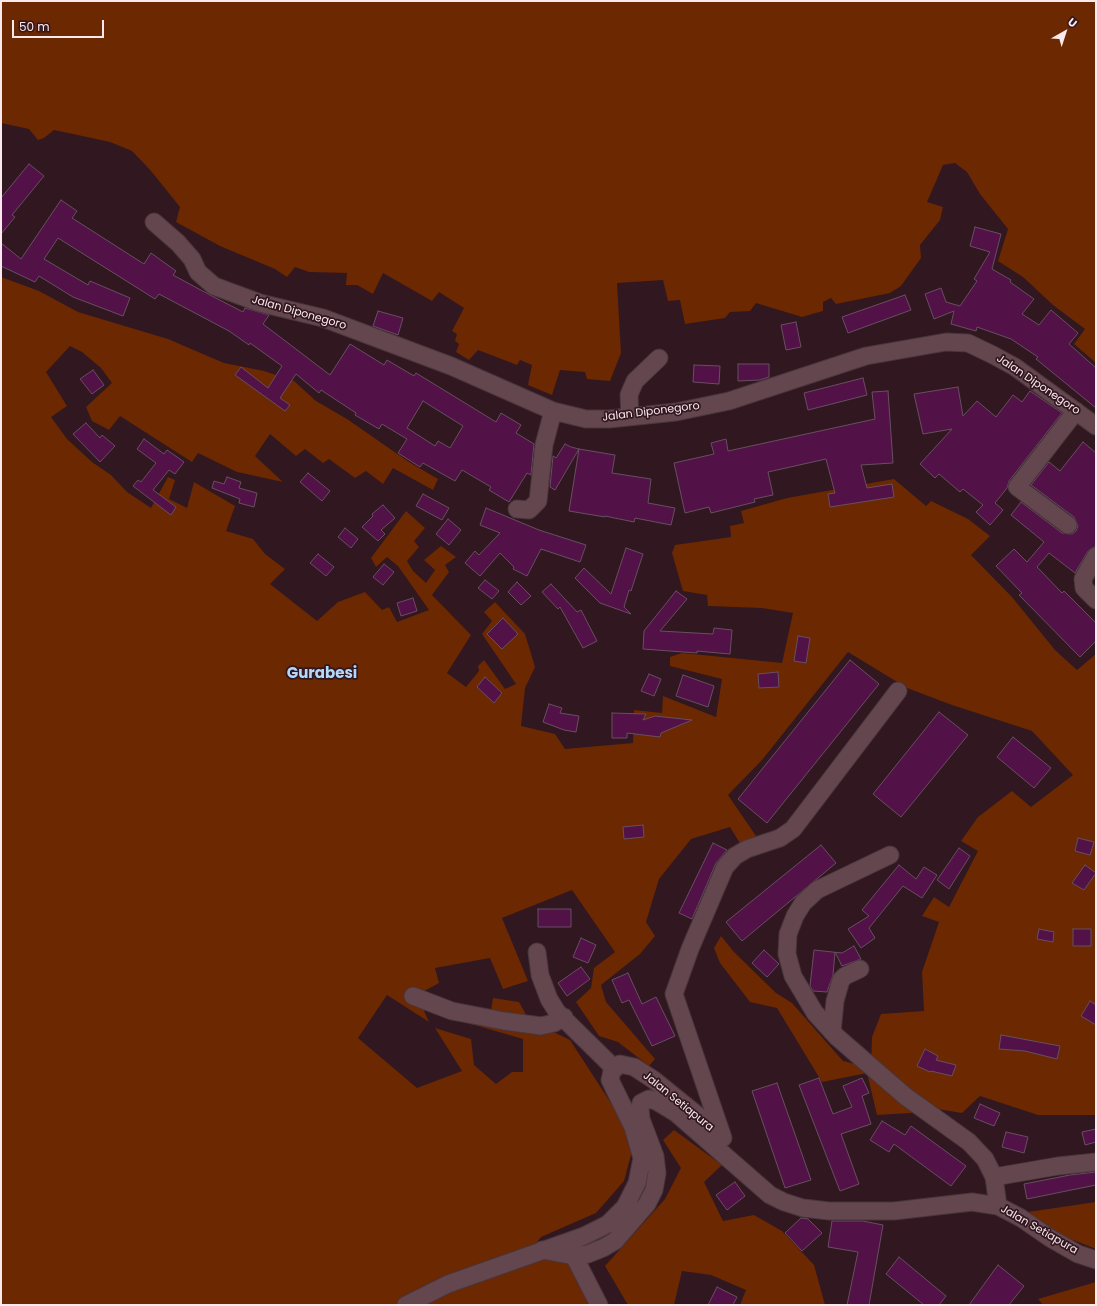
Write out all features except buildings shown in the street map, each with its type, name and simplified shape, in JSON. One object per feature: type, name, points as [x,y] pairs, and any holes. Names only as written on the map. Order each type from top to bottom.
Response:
[{"type":"street","name":"Jalan Diponegoro","points":[[154,222],[178,243],[192,259],[198,272],[214,286],[260,303],[323,318],[451,366],[553,411],[586,419],[609,420],[630,416],[676,412],[729,401],[866,356],[946,342],[968,344],[993,354],[1015,367],[1096,426]]},
{"type":"street","points":[[630,416],[629,395],[635,381],[659,358]]},
{"type":"street","points":[[517,509],[529,510],[538,501],[544,445],[553,411]]},
{"type":"street","points":[[1068,526],[1017,487],[1076,411]]},
{"type":"street","points":[[1096,556],[1083,579],[1084,588],[1096,600]]},
{"type":"street","points":[[724,1142],[674,994],[690,949],[726,867],[734,856],[747,849],[780,838],[793,829],[898,691]]},
{"type":"street","points":[[890,855],[817,890],[803,903],[795,916],[788,934],[787,954],[793,976],[814,1013],[832,1032],[905,1096],[969,1142],[985,1159],[994,1177],[998,1206]]},
{"type":"street","points":[[406,1305],[448,1284],[584,1236],[608,1224],[625,1207],[637,1183],[642,1158],[633,1128],[610,1080],[610,1075],[614,1068],[564,1017],[557,1012],[549,999],[540,975],[537,952]]},
{"type":"street","points":[[832,1032],[835,1001],[842,980],[844,976],[860,969]]},
{"type":"street","points":[[413,996],[452,1011],[511,1022],[541,1026],[554,1023],[564,1017]]},
{"type":"street","name":"Jalan Setiapura","points":[[614,1068],[620,1064],[627,1065],[654,1080],[696,1114],[724,1142],[732,1162]]},
{"type":"street","name":"Jalan Setiapura","points":[[542,1250],[574,1256],[588,1254],[603,1248],[615,1241],[647,1204],[654,1190],[657,1172],[655,1156],[641,1119],[641,1103],[649,1099],[656,1101],[676,1112],[770,1195],[784,1202],[803,1208],[829,1210],[894,1211],[972,1202],[998,1206],[1021,1218],[1071,1250],[1096,1260]]},
{"type":"street","points":[[994,1177],[1058,1166],[1096,1162]]},
{"type":"street","points":[[574,1256],[599,1305]]},
{"type":"shaded area","points":[[1,1],[1096,1],[1096,363],[1074,344],[1085,329],[1053,305],[1023,277],[998,261],[1008,229],[980,194],[967,172],[955,163],[943,165],[927,202],[943,207],[940,220],[920,245],[921,258],[901,286],[890,293],[836,304],[831,298],[823,302],[823,311],[802,317],[756,303],[750,311],[730,312],[725,318],[685,324],[680,300],[668,301],[663,280],[617,283],[621,353],[610,381],[587,379],[585,372],[560,370],[552,395],[528,385],[532,365],[520,360],[517,365],[478,350],[469,360],[456,352],[459,344],[455,341],[457,334],[452,331],[464,308],[439,292],[432,301],[383,273],[373,294],[357,285],[346,285],[347,273],[309,272],[295,267],[287,277],[275,269],[220,246],[176,222],[180,207],[151,171],[132,151],[110,142],[54,130],[44,138],[38,140],[29,129],[1,123]]},
{"type":"shaded area","points":[[1,277],[39,291],[78,312],[168,339],[224,363],[264,371],[294,381],[316,401],[347,419],[409,462],[438,479],[433,490],[393,468],[383,484],[366,471],[355,478],[329,459],[323,463],[305,449],[296,456],[270,434],[255,456],[283,482],[237,472],[198,453],[192,462],[120,416],[109,430],[92,421],[86,407],[112,383],[101,368],[82,352],[70,346],[46,372],[67,406],[51,417],[67,439],[92,462],[111,475],[127,492],[151,508],[168,477],[175,480],[169,499],[187,508],[194,482],[235,506],[226,531],[253,539],[265,554],[285,569],[270,584],[317,621],[338,602],[365,592],[382,610],[389,607],[397,622],[429,610],[398,566],[387,557],[376,567],[371,558],[406,511],[425,528],[414,541],[419,547],[407,561],[413,571],[426,583],[435,570],[424,560],[441,546],[456,557],[445,565],[449,572],[432,595],[471,635],[447,673],[466,687],[479,671],[478,666],[484,660],[505,689],[516,684],[482,634],[492,621],[484,612],[495,602],[525,634],[535,667],[525,688],[521,726],[555,734],[565,749],[633,743],[634,710],[662,713],[663,696],[716,717],[722,679],[670,666],[670,657],[682,653],[782,663],[793,613],[762,608],[708,606],[707,595],[683,591],[672,553],[675,545],[731,537],[730,526],[744,523],[741,511],[787,498],[894,479],[926,506],[931,501],[968,519],[990,536],[971,555],[1012,597],[1055,650],[1077,670],[1096,654],[1096,1115],[1038,1115],[980,1096],[962,1113],[918,1106],[911,1113],[877,1115],[867,1073],[822,1082],[777,1008],[750,1002],[720,963],[714,948],[721,936],[734,952],[776,993],[792,1003],[843,1061],[871,1068],[872,1037],[881,1014],[924,1011],[922,972],[939,922],[922,916],[934,897],[949,907],[978,851],[961,841],[978,817],[1012,791],[1031,807],[1073,775],[1032,731],[952,705],[907,688],[848,652],[762,760],[728,795],[756,836],[741,845],[730,827],[691,839],[659,879],[646,922],[655,936],[640,954],[601,985],[606,1002],[655,1059],[649,1066],[618,1042],[599,1036],[576,1002],[591,988],[594,968],[615,952],[572,890],[502,918],[528,981],[503,989],[490,958],[435,968],[439,983],[417,995],[429,1022],[387,995],[358,1038],[417,1088],[462,1071],[435,1028],[471,1039],[474,1065],[496,1084],[512,1072],[523,1072],[523,1039],[468,1023],[490,1017],[493,998],[519,1002],[529,1020],[570,1040],[635,1140],[624,1181],[596,1213],[541,1237],[529,1252],[573,1262],[588,1305],[1,1305]]},
{"type":"shaded area","points":[[674,1130],[722,1165],[704,1182],[723,1221],[754,1215],[782,1231],[814,1265],[825,1305],[740,1305],[746,1290],[711,1275],[682,1271],[674,1305],[628,1305],[605,1266],[665,1199],[681,1168],[663,1140]]},
{"type":"shaded area","points":[[1096,1202],[1096,1249],[1053,1232],[1021,1213]]},
{"type":"shaded area","points":[[1096,1282],[1096,1305],[1043,1305],[1038,1299]]},
{"type":"district","name":"Gurabesi","points":[[322,674]]}]
